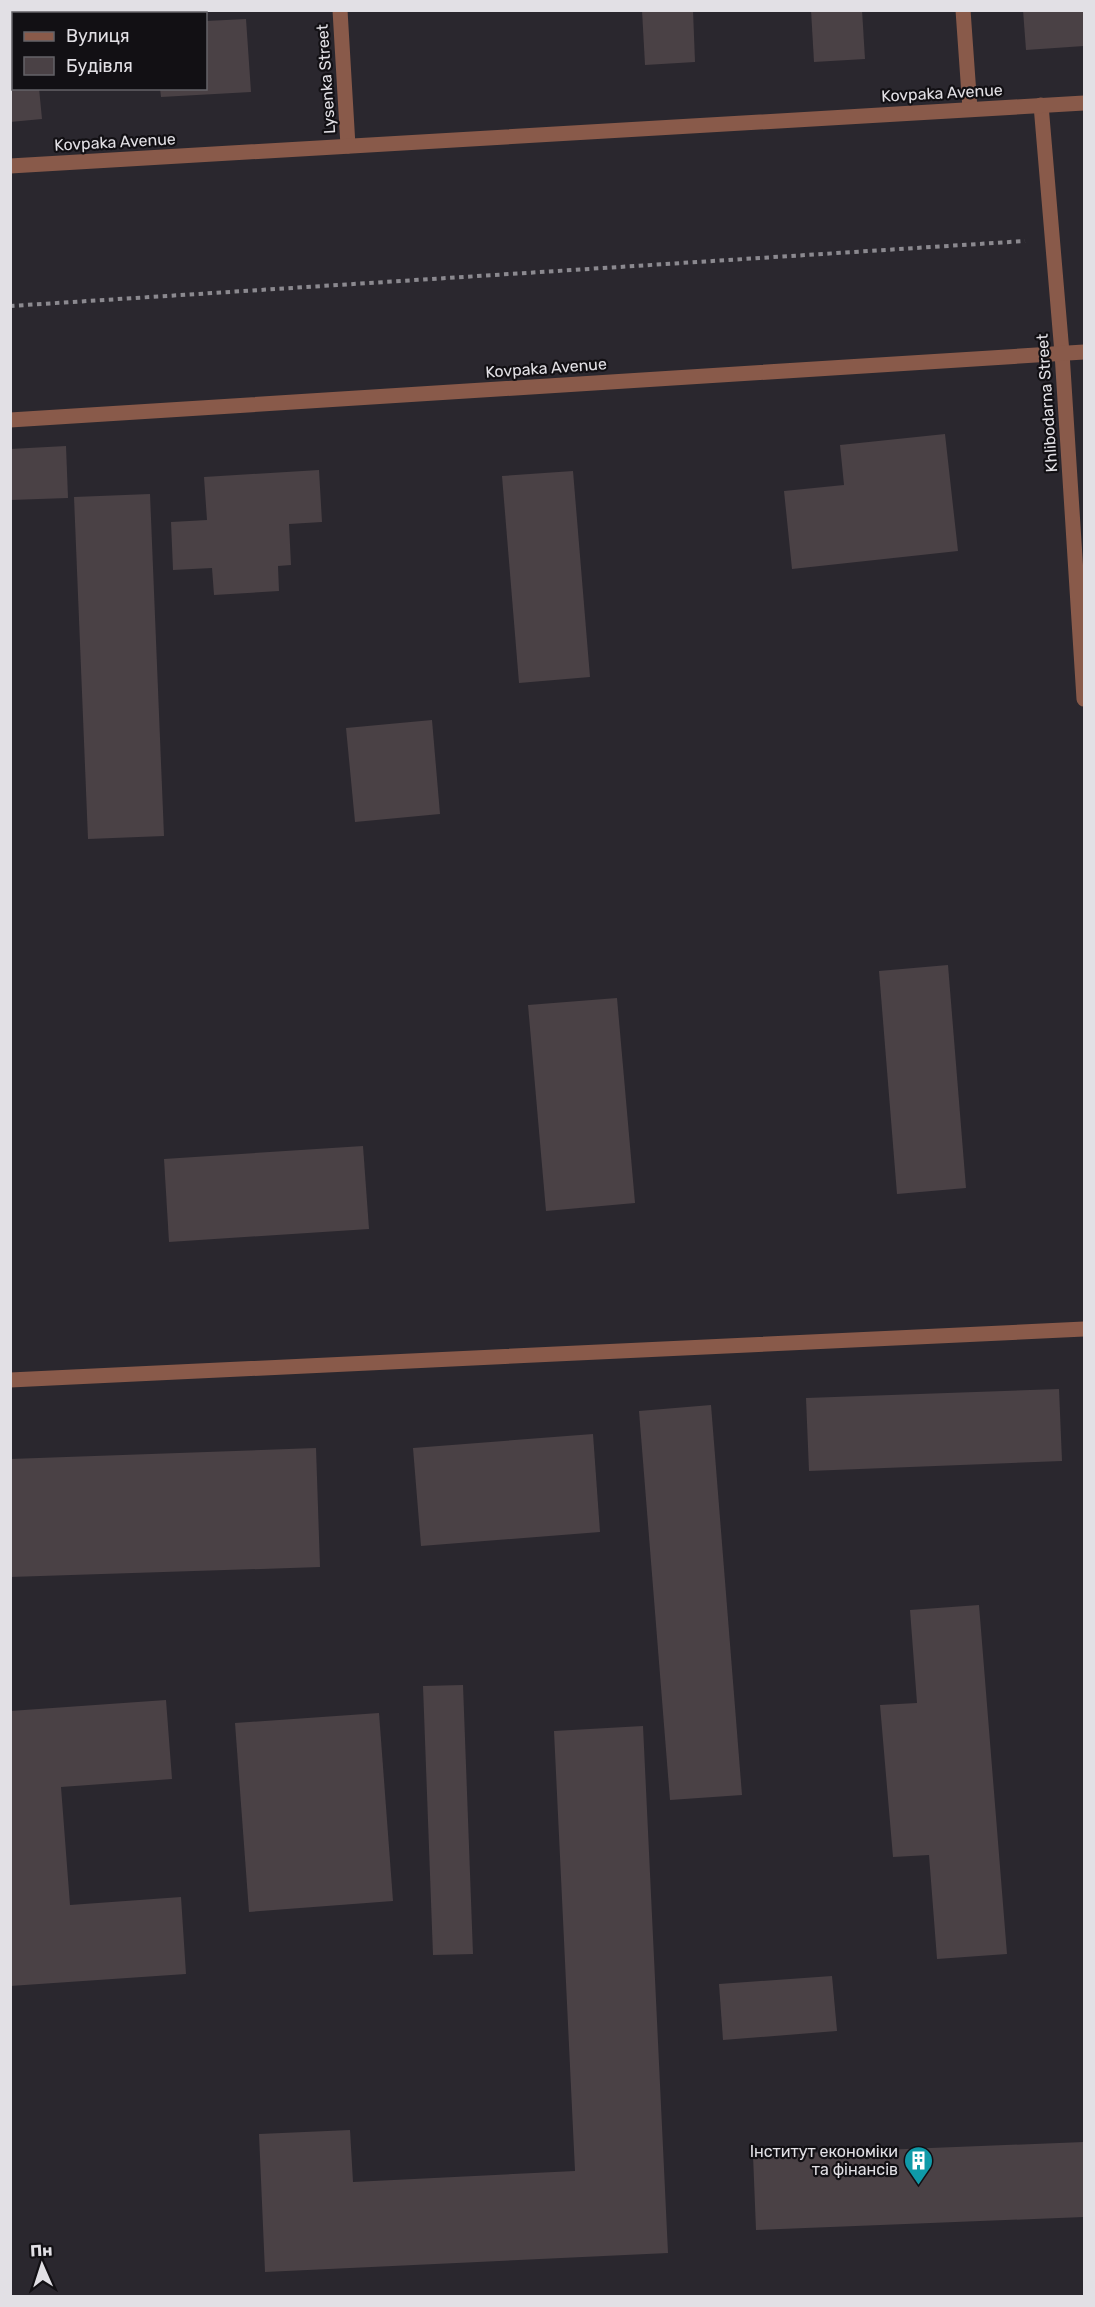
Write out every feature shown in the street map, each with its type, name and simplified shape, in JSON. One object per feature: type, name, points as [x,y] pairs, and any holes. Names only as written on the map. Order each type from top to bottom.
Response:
[{"type":"street","name":"Lysenka Street","points":[[340,10],[348,146]]},
{"type":"street","points":[[963,10],[970,109]]},
{"type":"street","name":"Kovpaka Avenue","points":[[10,166],[1084,103]]},
{"type":"street","name":"Khlibodarna Street","points":[[1041,105],[1062,353],[1084,699]]},
{"type":"street","name":"Kovpaka Avenue","points":[[10,420],[1084,352]]},
{"type":"street","points":[[10,1380],[1084,1329]]},
{"type":"path","points":[[10,306],[1053,239]]},
{"type":"building","points":[[642,10],[693,10],[695,62],[645,65]]},
{"type":"building","points":[[811,10],[862,10],[865,59],[814,62]]},
{"type":"building","points":[[1023,10],[1084,10],[1084,46],[1026,50]]},
{"type":"building","points":[[246,19],[251,92],[161,97],[160,90],[207,90],[207,21]]},
{"type":"building","points":[[12,64],[12,90],[39,90],[42,119],[10,122],[10,65]]},
{"type":"building","points":[[945,434],[958,551],[792,569],[784,491],[844,485],[840,445]]},
{"type":"building","points":[[66,446],[68,498],[10,500],[10,449]]},
{"type":"building","points":[[319,470],[322,522],[289,524],[291,565],[278,566],[279,591],[214,595],[212,568],[173,570],[171,522],[207,520],[204,477]]},
{"type":"building","points":[[573,471],[590,677],[519,683],[502,476]]},
{"type":"building","points":[[150,494],[164,836],[88,839],[74,497]]},
{"type":"building","points":[[432,720],[440,814],[355,822],[346,728]]},
{"type":"building","points":[[948,965],[966,1188],[897,1194],[879,971]]},
{"type":"building","points":[[617,998],[635,1203],[546,1211],[528,1005]]},
{"type":"building","points":[[363,1146],[369,1229],[169,1242],[164,1159]]},
{"type":"building","points":[[1059,1389],[1062,1461],[809,1471],[806,1398]]},
{"type":"building","points":[[711,1405],[742,1795],[670,1800],[639,1411]]},
{"type":"building","points":[[593,1434],[600,1532],[421,1546],[413,1448]]},
{"type":"building","points":[[316,1448],[320,1567],[10,1577],[10,1459]]},
{"type":"building","points":[[979,1605],[1007,1954],[937,1959],[929,1855],[893,1857],[880,1705],[917,1703],[910,1610]]},
{"type":"building","points":[[463,1685],[473,1954],[433,1955],[423,1686]]},
{"type":"building","points":[[166,1700],[172,1779],[61,1787],[70,1905],[181,1897],[186,1974],[10,1986],[10,1711]]},
{"type":"building","points":[[379,1713],[393,1901],[249,1912],[235,1723]]},
{"type":"building","points":[[643,1726],[668,2253],[265,2272],[259,2134],[350,2130],[353,2182],[575,2171],[554,1731]]},
{"type":"building","points":[[832,1976],[837,2031],[723,2040],[719,1984]]},
{"type":"building","name":"Інститут економіки та фінансів","points":[[1084,2142],[1084,2217],[756,2230],[753,2155]]},
{"type":"place","name":"Інститут економіки та фінансів","points":[[919,2186]]}]
